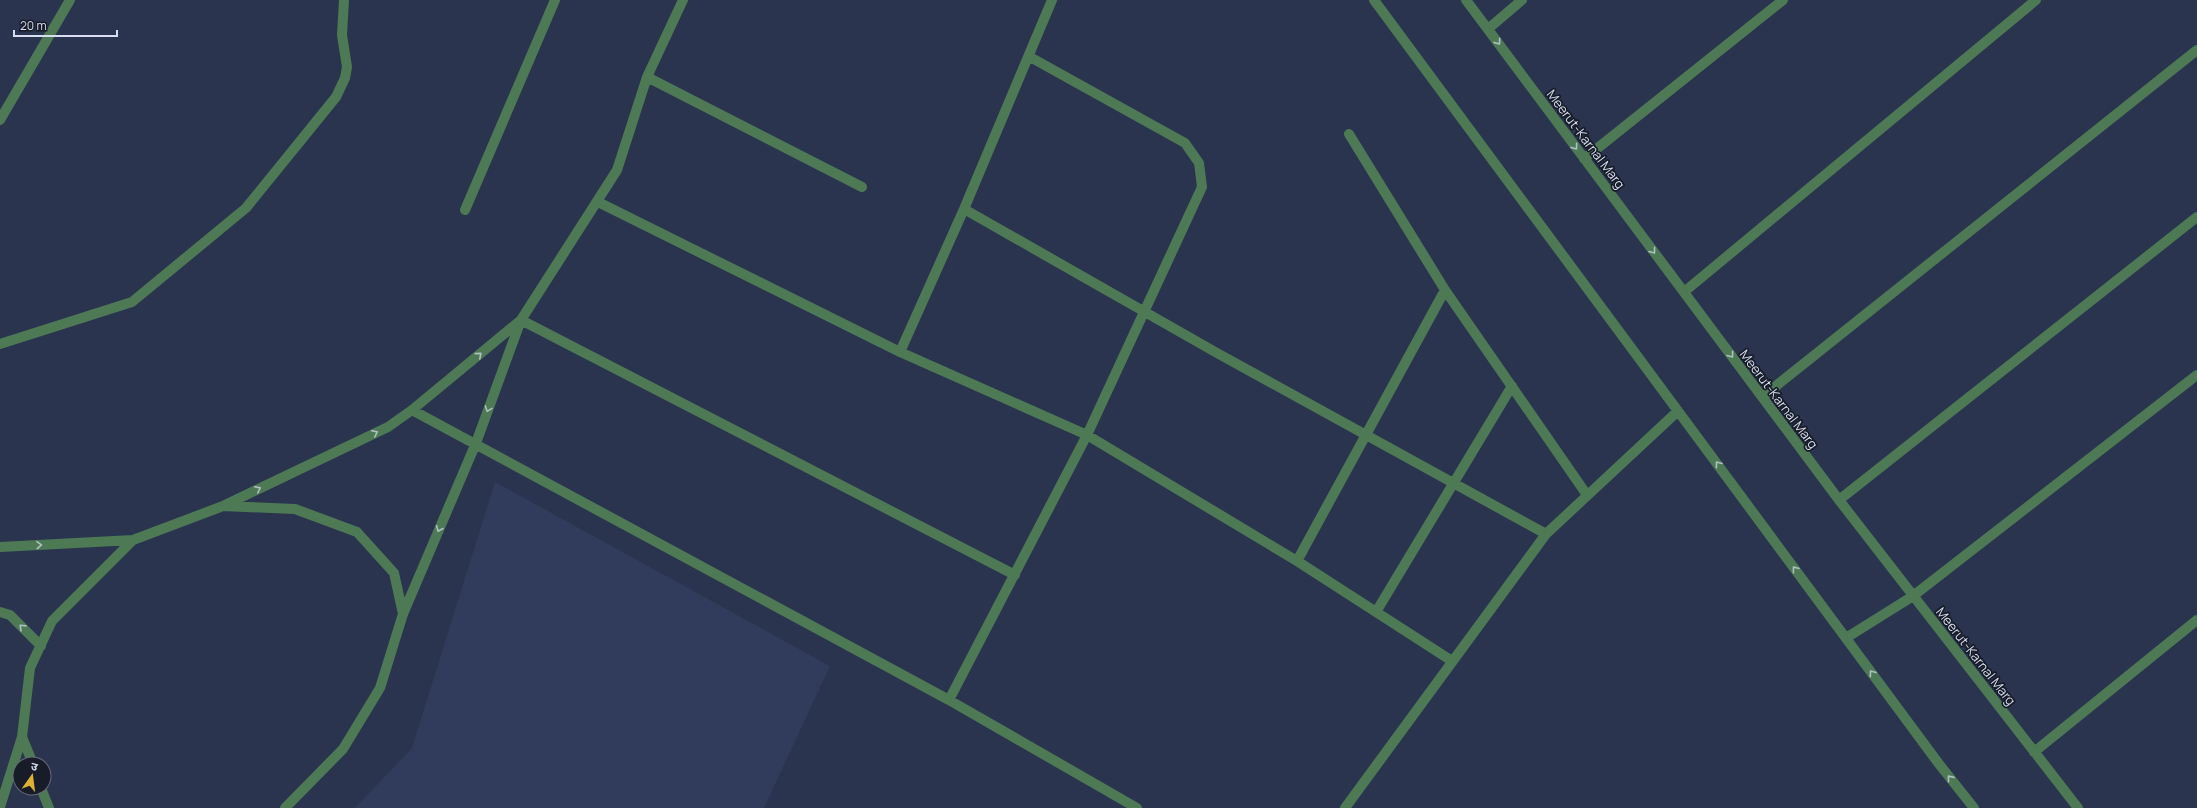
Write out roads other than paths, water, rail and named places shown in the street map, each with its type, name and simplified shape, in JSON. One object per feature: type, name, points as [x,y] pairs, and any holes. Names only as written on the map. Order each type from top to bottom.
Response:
[{"type":"street","points":[[0,120],[70,0]]},
{"type":"street","points":[[0,344],[132,302],[246,208],[336,97],[345,78],[347,66],[342,35],[344,0]]},
{"type":"street","points":[[465,210],[555,0]]},
{"type":"street","points":[[285,808],[343,749],[380,688],[403,614],[476,443],[521,320],[598,202],[617,170],[647,77],[683,0]]},
{"type":"street","points":[[900,352],[1030,57],[1052,0]]},
{"type":"street","points":[[1374,0],[1939,764],[1974,808]]},
{"type":"street","name":"Meerut-Karnal Marg","points":[[1466,0],[1839,500],[2078,808]]},
{"type":"street","points":[[1488,29],[1522,0]]},
{"type":"street","points":[[1684,292],[2036,0]]},
{"type":"street","points":[[1584,159],[1779,1]]},
{"type":"street","points":[[1762,397],[2197,50]]},
{"type":"street","points":[[949,700],[1087,435],[1202,187],[1199,163],[1185,143],[1030,57]]},
{"type":"street","points":[[647,77],[862,186]]},
{"type":"street","points":[[1349,134],[1445,290],[1587,495]]},
{"type":"street","points":[[598,202],[900,352],[1087,435],[1297,561],[1452,661]]},
{"type":"street","points":[[964,209],[1366,435],[1546,534]]},
{"type":"street","points":[[1839,500],[2197,218]]},
{"type":"street","points":[[1297,561],[1445,290]]},
{"type":"street","points":[[0,547],[133,540],[223,506],[388,427],[412,410],[521,320]]},
{"type":"street","points":[[521,320],[1015,575]]},
{"type":"street","points":[[1846,638],[1913,596],[2197,375]]},
{"type":"street","points":[[1376,612],[1512,386]]},
{"type":"street","points":[[412,410],[476,443],[949,700],[1137,808]]},
{"type":"street","points":[[1345,808],[1546,534],[1678,411]]},
{"type":"street","points":[[223,506],[295,509],[357,532],[394,573],[403,614]]},
{"type":"street","points":[[0,807],[22,736],[30,668],[52,621],[133,540]]},
{"type":"street","points":[[0,612],[10,615],[41,646]]},
{"type":"street","points":[[2034,752],[2197,620]]},
{"type":"street","points":[[22,736],[30,756]]},
{"type":"street","points":[[44,796],[49,808]]}]
